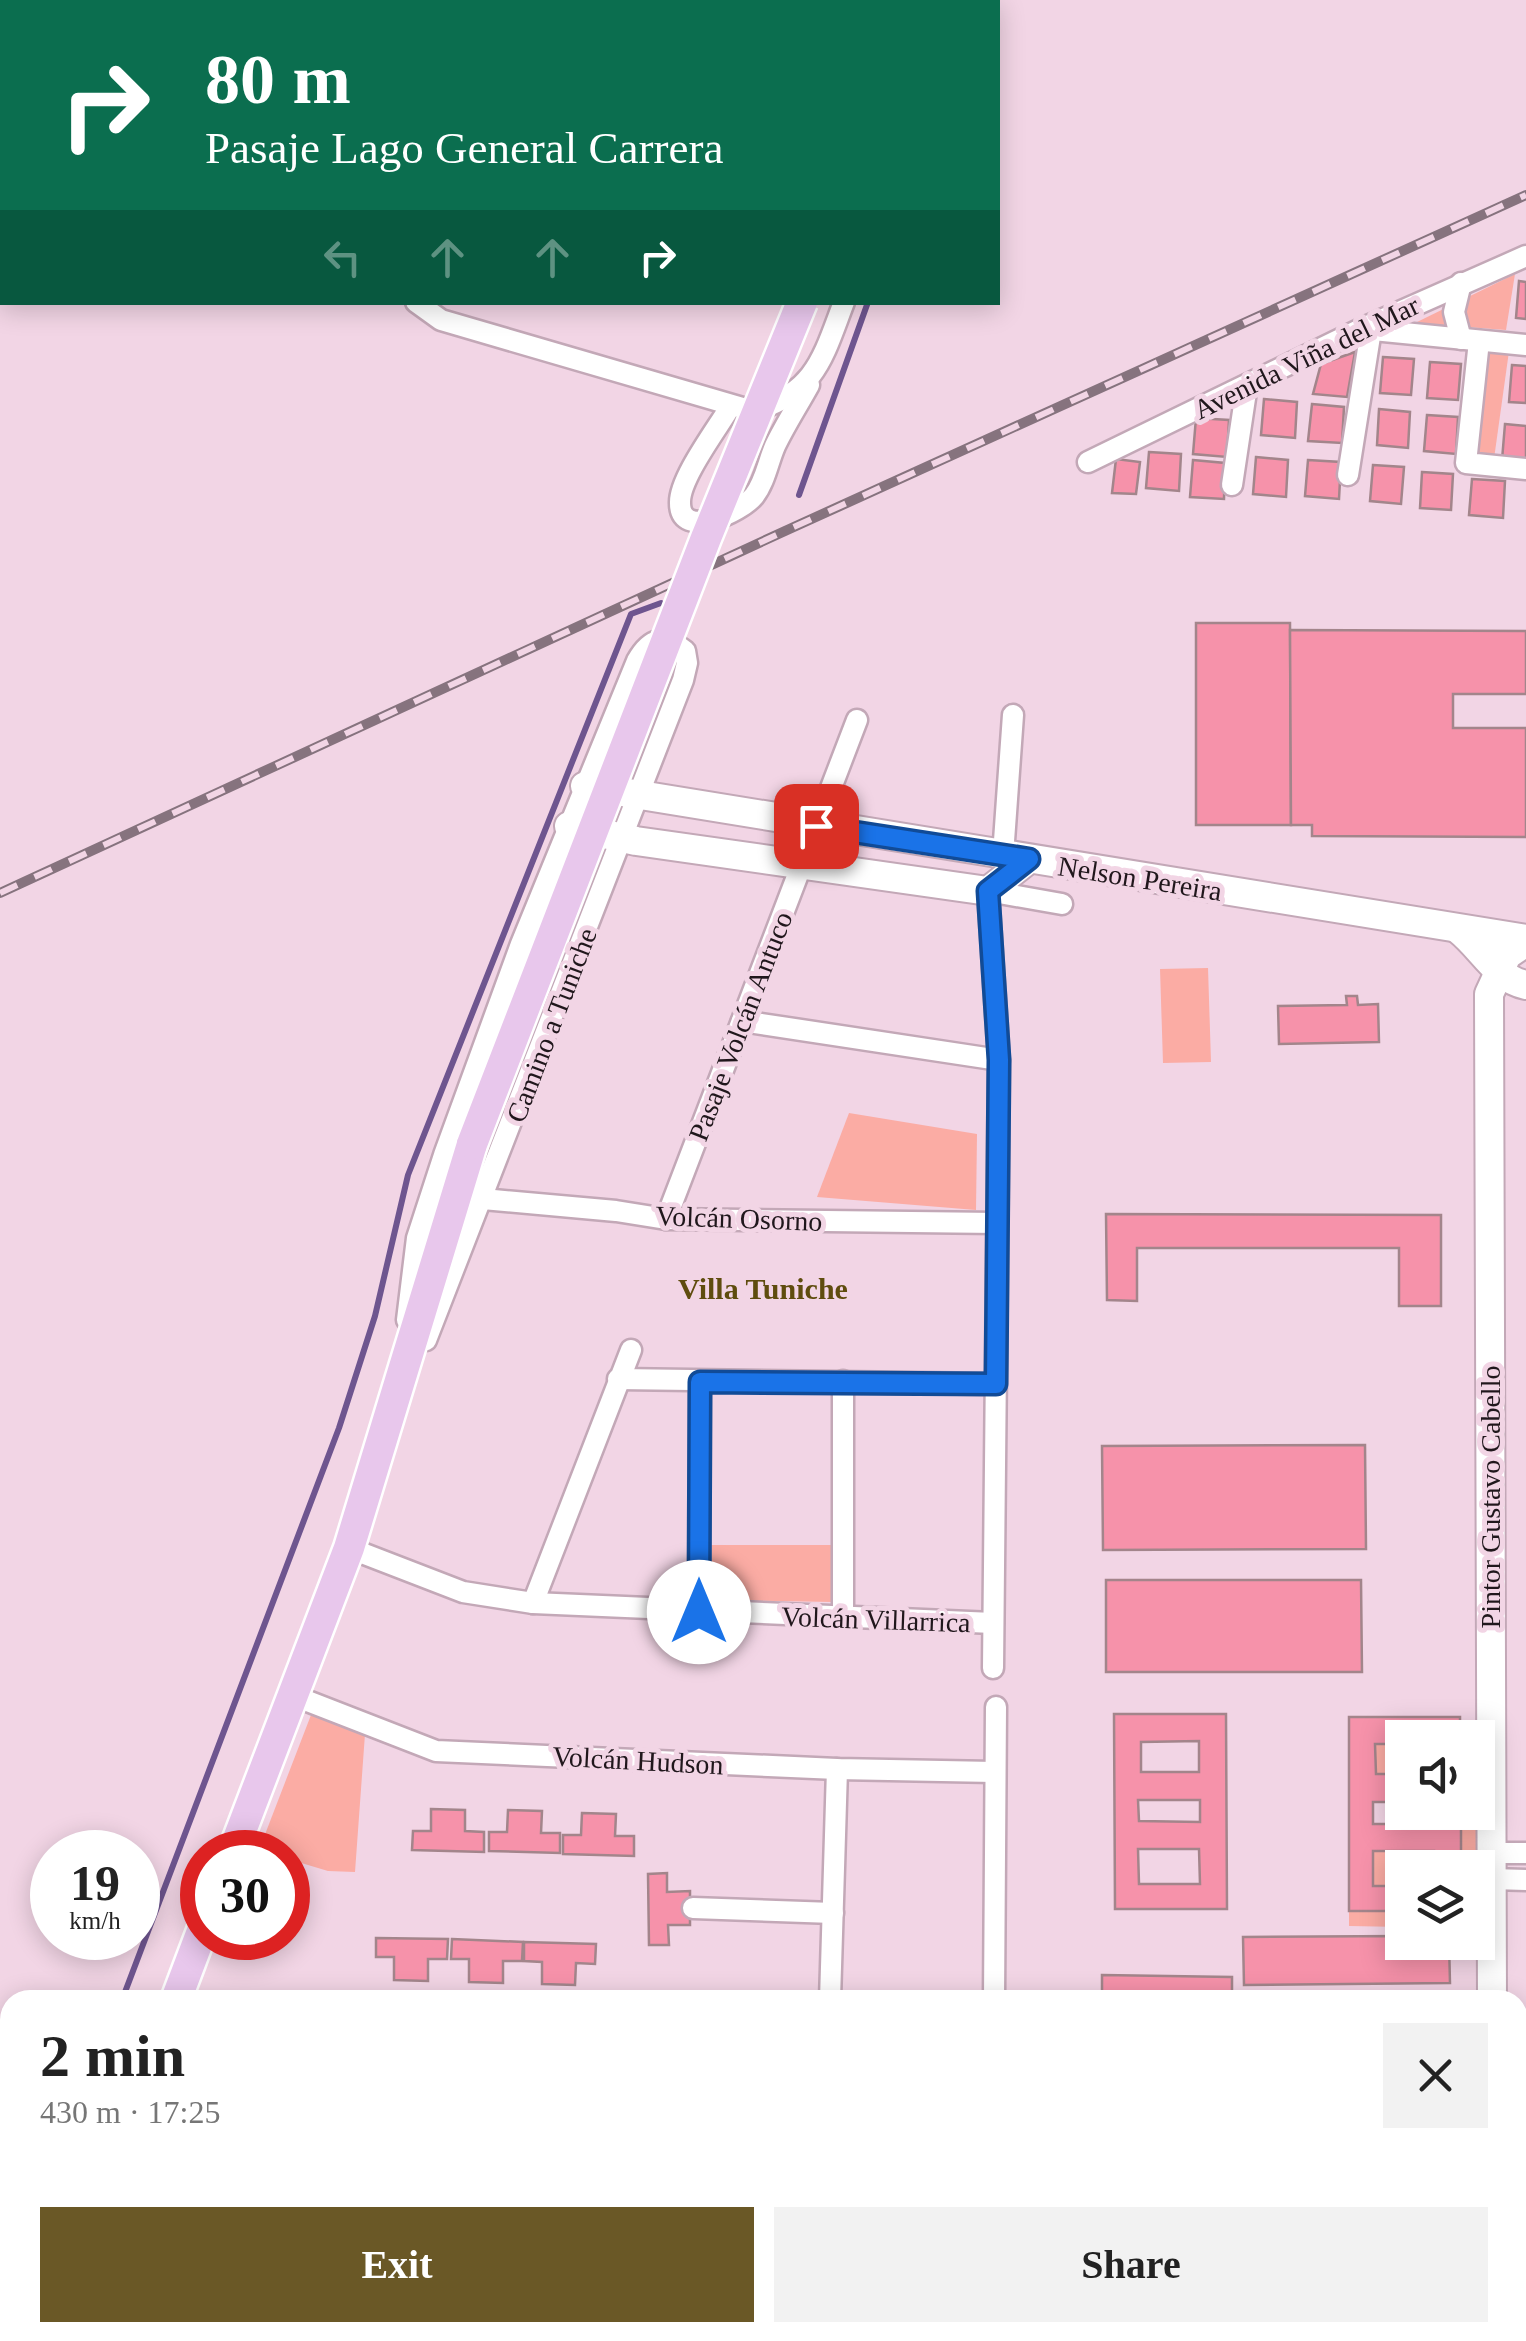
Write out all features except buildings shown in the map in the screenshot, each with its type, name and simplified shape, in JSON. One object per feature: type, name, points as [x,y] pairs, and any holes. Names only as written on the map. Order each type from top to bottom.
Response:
[{"type":"main road","name":"Camino a Tuniche","points":[[240,1830],[349,1548],[472,1144],[706,538],[801,305]]},
{"type":"main road","points":[[180,1990],[191,1960]]},
{"type":"street","name":"Avenida Viña del Mar","points":[[1088,462],[1461,283],[1526,256]]},
{"type":"street","points":[[1461,283],[1454,312],[1470,340],[1466,463],[1526,469]]},
{"type":"street","points":[[420,305],[441,320],[753,411],[798,390],[818,370]]},
{"type":"street","points":[[730,407],[684,485],[679,501],[688,520],[699,523],[739,509],[752,498],[774,447],[818,370],[843,305]]},
{"type":"street","points":[[1348,474],[1366,329],[1526,346]]},
{"type":"street","points":[[1232,484],[1247,385]]},
{"type":"street","name":"Camino a Tuniche","points":[[389,1414],[422,1352],[624,838],[687,663],[685,651],[675,642],[659,638],[651,641],[637,661],[521,944],[417,1238],[400,1375]]},
{"type":"street","points":[[988,891],[1016,857],[1013,714]]},
{"type":"street","name":"Pasaje Volcán Antuco","points":[[666,1219],[856,720]]},
{"type":"street","name":"Nelson Pereira","points":[[585,786],[1526,941]]},
{"type":"street","name":"Nelson Pereira","points":[[569,826],[624,838],[1062,904]]},
{"type":"street","name":"Volcán Villarrica","points":[[988,891],[999,1060],[993,1668]]},
{"type":"street","points":[[1459,930],[1479,946],[1493,982]]},
{"type":"street","points":[[1493,982],[1510,952],[1526,941]]},
{"type":"street","points":[[1493,982],[1512,980],[1526,985]]},
{"type":"street","name":"Pintor Gustavo Cabello","points":[[1492,1850],[1493,982]]},
{"type":"street","points":[[742,1021],[999,1060]]},
{"type":"street","name":"Volcán Osorno","points":[[483,1199],[666,1219],[997,1223]]},
{"type":"street","points":[[534,1603],[631,1350]]},
{"type":"street","points":[[618,1379],[996,1384]]},
{"type":"street","points":[[843,1381],[844,1618]]},
{"type":"street","points":[[699,1612],[700,1382]]},
{"type":"street","name":"Volcán Villarrica","points":[[349,1548],[463,1592],[534,1603],[994,1623]]},
{"type":"street","name":"Volcán Hudson","points":[[292,1695],[436,1751],[994,1772]]},
{"type":"street","points":[[994,1990],[996,1708]]},
{"type":"street","points":[[830,1990],[836,1769]]},
{"type":"street","points":[[1495,1865],[1526,1852]]},
{"type":"street","points":[[1495,1867],[1526,1880]]},
{"type":"street","points":[[693,1908],[832,1913]]},
{"type":"street","name":"Pintor Gustavo Cabello","points":[[1492,1960],[1492,1990]]},
{"type":"shaded area","points":[[1515,274],[1506,330],[1415,323]]},
{"type":"shaded area","points":[[1479,341],[1510,344],[1493,466],[1466,463]]},
{"type":"shaded area","points":[[1208,968],[1211,1062],[1163,1063],[1160,969]]},
{"type":"shaded area","points":[[849,1113],[977,1134],[976,1210],[817,1197]]},
{"type":"shaded area","points":[[708,1545],[834,1545],[833,1602],[710,1600]]},
{"type":"shaded area","points":[[311,1715],[365,1734],[355,1872],[310,1866],[310,1830],[267,1830]]},
{"type":"shaded area","points":[[1375,1744],[1385,1744],[1385,1774],[1376,1774]]},
{"type":"shaded area","points":[[1461,1830],[1478,1830],[1478,1850],[1461,1850]]},
{"type":"shaded area","points":[[1373,1851],[1385,1851],[1385,1886],[1373,1886]]},
{"type":"shaded area","points":[[1349,1911],[1385,1911],[1385,1927],[1349,1926]]},
{"type":"waterway","points":[[799,495],[867,305]]},
{"type":"waterway","points":[[126,1990],[339,1428],[375,1316],[408,1175],[631,614],[661,603]]},
{"type":"railway","points":[[0,893],[1526,195]]},
{"type":"district","name":"Villa Tuniche","points":[[763,1289]]},
{"type":"route","points":[[699,1612],[700,1382],[996,1384],[999,1060],[988,891],[1029,859],[816,826]]}]
